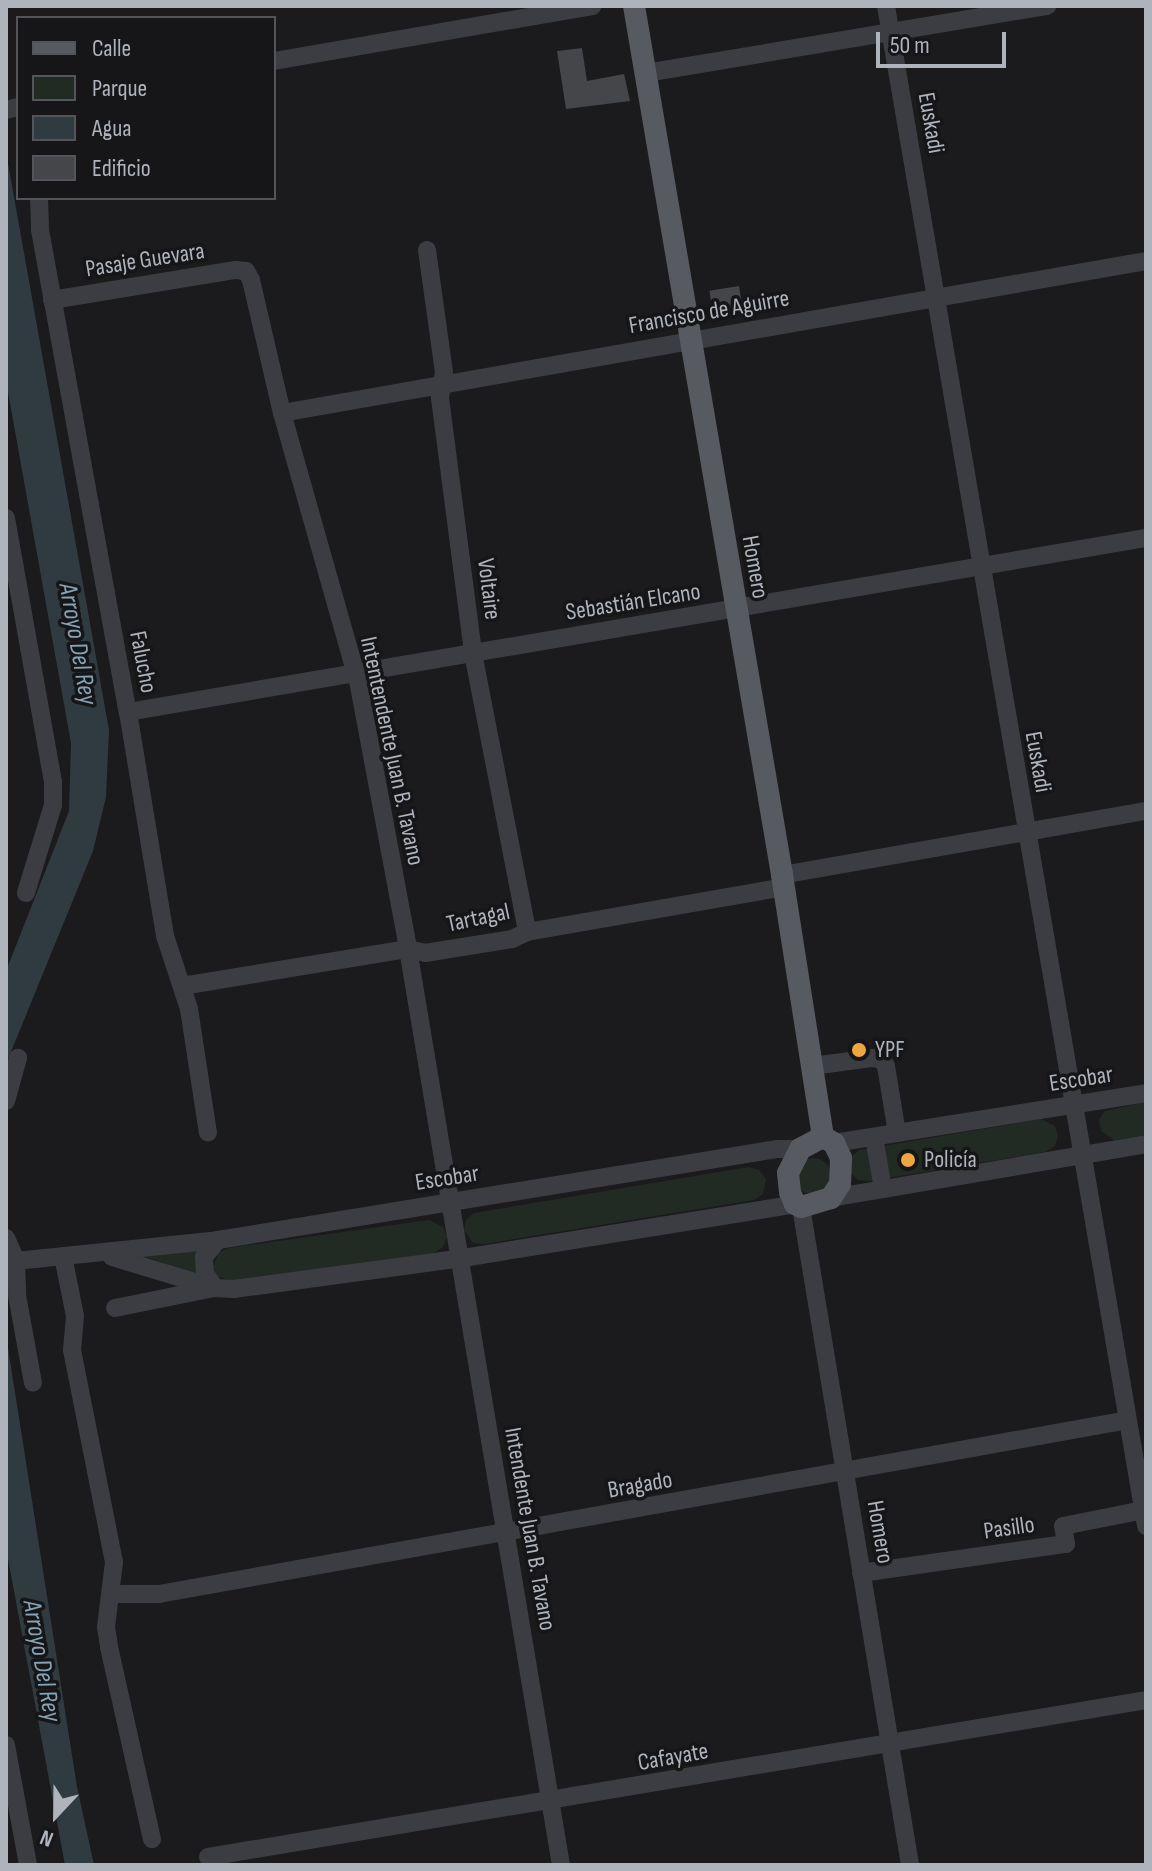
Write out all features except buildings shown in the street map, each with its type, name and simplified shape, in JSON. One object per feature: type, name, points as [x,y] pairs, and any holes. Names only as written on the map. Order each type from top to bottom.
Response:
[{"type":"main road","name":"Homero","points":[[634,6],[812,1066],[828,1140]]},
{"type":"main road","points":[[828,1140],[841,1158],[842,1172],[831,1198],[798,1206],[788,1173],[800,1149],[828,1140]]},
{"type":"street","points":[[276,61],[592,6]]},
{"type":"street","name":"Euskadi","points":[[886,6],[1082,1155],[1135,1429],[1145,1518]]},
{"type":"street","points":[[646,73],[1047,6]]},
{"type":"street","name":"Falucho","points":[[39,200],[40,230],[128,712],[165,936],[189,1009],[208,1133]]},
{"type":"street","name":"Voltaire","points":[[427,250],[444,372],[440,398],[473,653],[527,932]]},
{"type":"street","name":"Francisco de Aguirre","points":[[282,413],[1146,261]]},
{"type":"street","name":"Pasaje Guevara","points":[[52,300],[246,271]]},
{"type":"street","name":"Intentendente Juan B. Tavano","points":[[246,271],[354,671],[408,949],[450,1202]]},
{"type":"street","points":[[6,518],[53,782],[53,805],[26,893]]},
{"type":"street","name":"Sebastián Elcano","points":[[128,712],[1146,538]]},
{"type":"street","name":"Tartagal","points":[[182,986],[408,949],[425,953],[512,939],[527,932],[1146,811]]},
{"type":"street","points":[[6,1101],[18,1058]]},
{"type":"street","points":[[812,1066],[873,1058],[882,1060],[886,1066],[897,1133]]},
{"type":"street","name":"Escobar","points":[[828,1140],[874,1137],[1146,1093]]},
{"type":"street","points":[[874,1137],[883,1189]]},
{"type":"street","points":[[831,1198],[1146,1144]]},
{"type":"street","name":"Escobar","points":[[10,1261],[218,1240],[777,1149],[800,1149]]},
{"type":"street","name":"Intendente Juan B. Tavano","points":[[450,1202],[457,1259],[507,1534],[561,1865]]},
{"type":"street","name":"Escobar","points":[[102,1253],[215,1288],[234,1289],[457,1259],[798,1206]]},
{"type":"street","name":"Homero","points":[[798,1206],[910,1865]]},
{"type":"street","points":[[6,1238],[33,1383]]},
{"type":"street","points":[[215,1288],[205,1273],[204,1257],[218,1240]]},
{"type":"street","points":[[63,1256],[75,1316],[72,1350],[114,1562],[106,1627],[109,1647],[152,1839]]},
{"type":"street","name":"Escobar","points":[[115,1308],[215,1288]]},
{"type":"street","name":"Bragado","points":[[111,1594],[159,1594],[842,1472],[1135,1429]]},
{"type":"street","name":"Pasillo","points":[[861,1573],[1066,1544],[1063,1526],[1145,1518]]},
{"type":"street","name":"Cafayate","points":[[208,1857],[276,1856],[551,1802],[1146,1700]]},
{"type":"street","points":[[6,1745],[27,1856],[6,1851]]},
{"type":"green space","points":[[1146,1102],[1146,1135],[1114,1140],[1101,1131],[1099,1120],[1105,1111]]},
{"type":"green space","points":[[1041,1119],[1055,1126],[1058,1136],[1055,1146],[1045,1152],[869,1181],[858,1180],[851,1173],[851,1157],[859,1150]]},
{"type":"green space","points":[[813,1158],[826,1163],[831,1176],[826,1189],[813,1194],[800,1189],[795,1176],[800,1163]]},
{"type":"green space","points":[[749,1167],[759,1170],[766,1179],[763,1194],[754,1200],[484,1244],[473,1243],[464,1230],[466,1220],[474,1213]]},
{"type":"green space","points":[[429,1220],[443,1227],[447,1237],[443,1247],[434,1253],[233,1281],[218,1277],[213,1267],[219,1252],[229,1248]]},
{"type":"green space","points":[[206,1246],[201,1276],[149,1258],[128,1255]]},
{"type":"water","name":"Arroyo Del Rey","points":[[6,152],[109,730],[106,797],[93,851],[6,1064],[6,971],[69,811],[71,743],[6,381]]},
{"type":"water","name":"Arroyo Del Rey","points":[[6,1335],[77,1787],[94,1865],[65,1865],[6,1548]]},
{"type":"place","name":"YPF","points":[[859,1050]]},
{"type":"place","name":"Policía","points":[[908,1160]]}]
